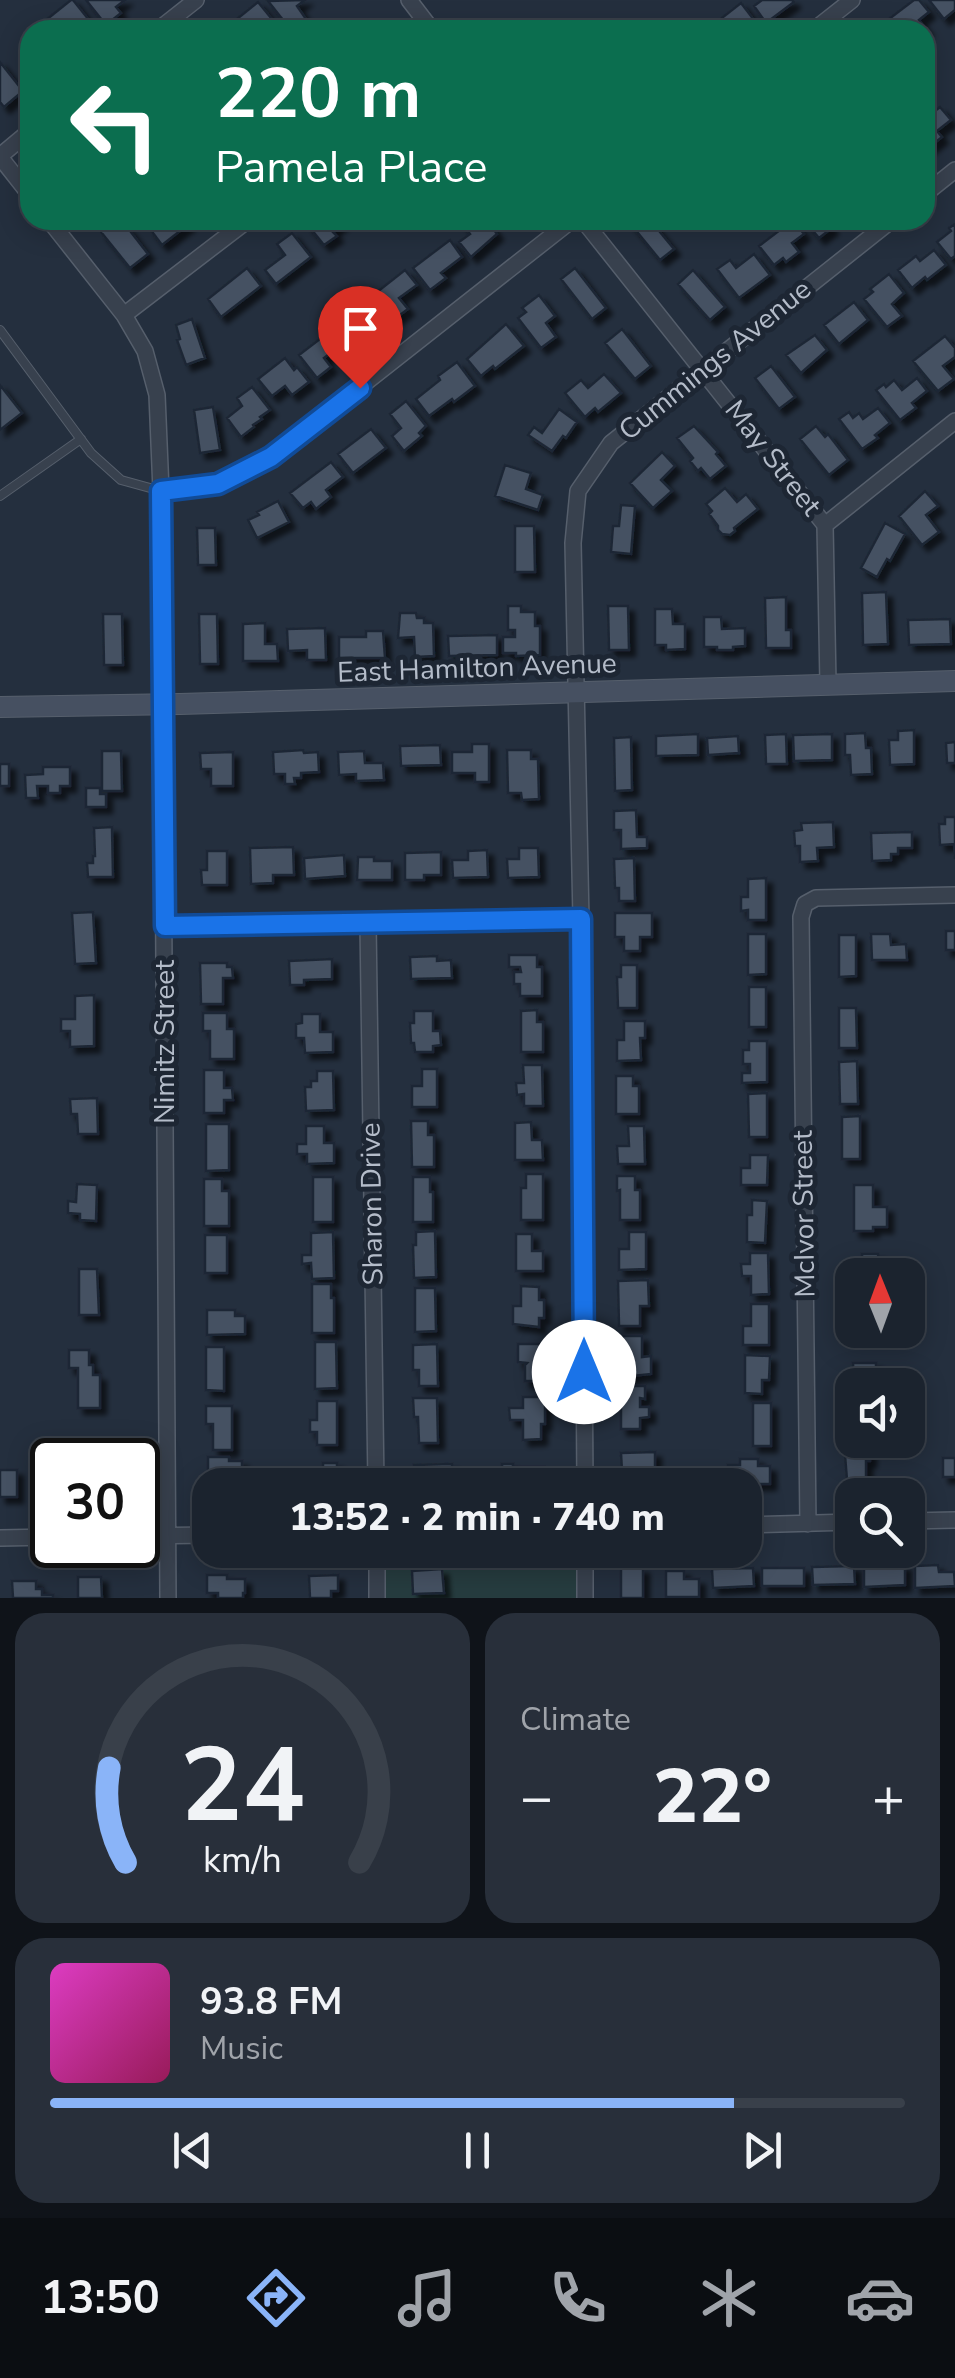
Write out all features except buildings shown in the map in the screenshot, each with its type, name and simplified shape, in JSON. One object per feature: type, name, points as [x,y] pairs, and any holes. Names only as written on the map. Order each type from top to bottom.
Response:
[{"type":"street","points":[[171,20],[196,0]]},
{"type":"street","points":[[409,0],[424,20]]},
{"type":"street","points":[[827,20],[852,0]]},
{"type":"street","points":[[20,139],[0,157],[20,183]]},
{"type":"street","points":[[935,186],[955,170]]},
{"type":"street","name":"Nimitz Street","points":[[57,230],[124,315],[145,350],[157,395],[165,926],[168,1598]]},
{"type":"street","points":[[124,315],[235,230]]},
{"type":"street","points":[[161,491],[218,484],[271,457],[559,230]]},
{"type":"street","name":"May Street","points":[[592,230],[825,524],[828,684]]},
{"type":"street","name":"Cummings Avenue","points":[[585,1468],[578,693],[572,543],[578,492],[611,443],[879,230]]},
{"type":"street","points":[[825,524],[955,421]]},
{"type":"street","name":"East Hamilton Avenue","points":[[0,707],[955,682]]},
{"type":"street","name":"McIvor Street","points":[[808,1524],[801,917],[805,904],[816,898],[955,896]]},
{"type":"street","points":[[165,926],[581,919]]},
{"type":"street","name":"Sharon Drive","points":[[368,923],[376,1468]]},
{"type":"street","points":[[925,1521],[955,1520]]},
{"type":"street","points":[[762,1525],[835,1523]]},
{"type":"street","points":[[160,1536],[192,1535]]},
{"type":"street","points":[[0,1538],[30,1537]]},
{"type":"street","points":[[378,1568],[378,1598]]},
{"type":"street","points":[[585,1568],[585,1598]]},
{"type":"lane","points":[[0,330],[91,453],[121,480],[161,491]]},
{"type":"lane","points":[[0,496],[80,439]]},
{"type":"green space","points":[[377,1568],[585,1568],[585,1598],[377,1598]]},
{"type":"route","points":[[360,388],[271,457],[218,484],[161,491],[165,926],[581,919],[584,1372]]}]
